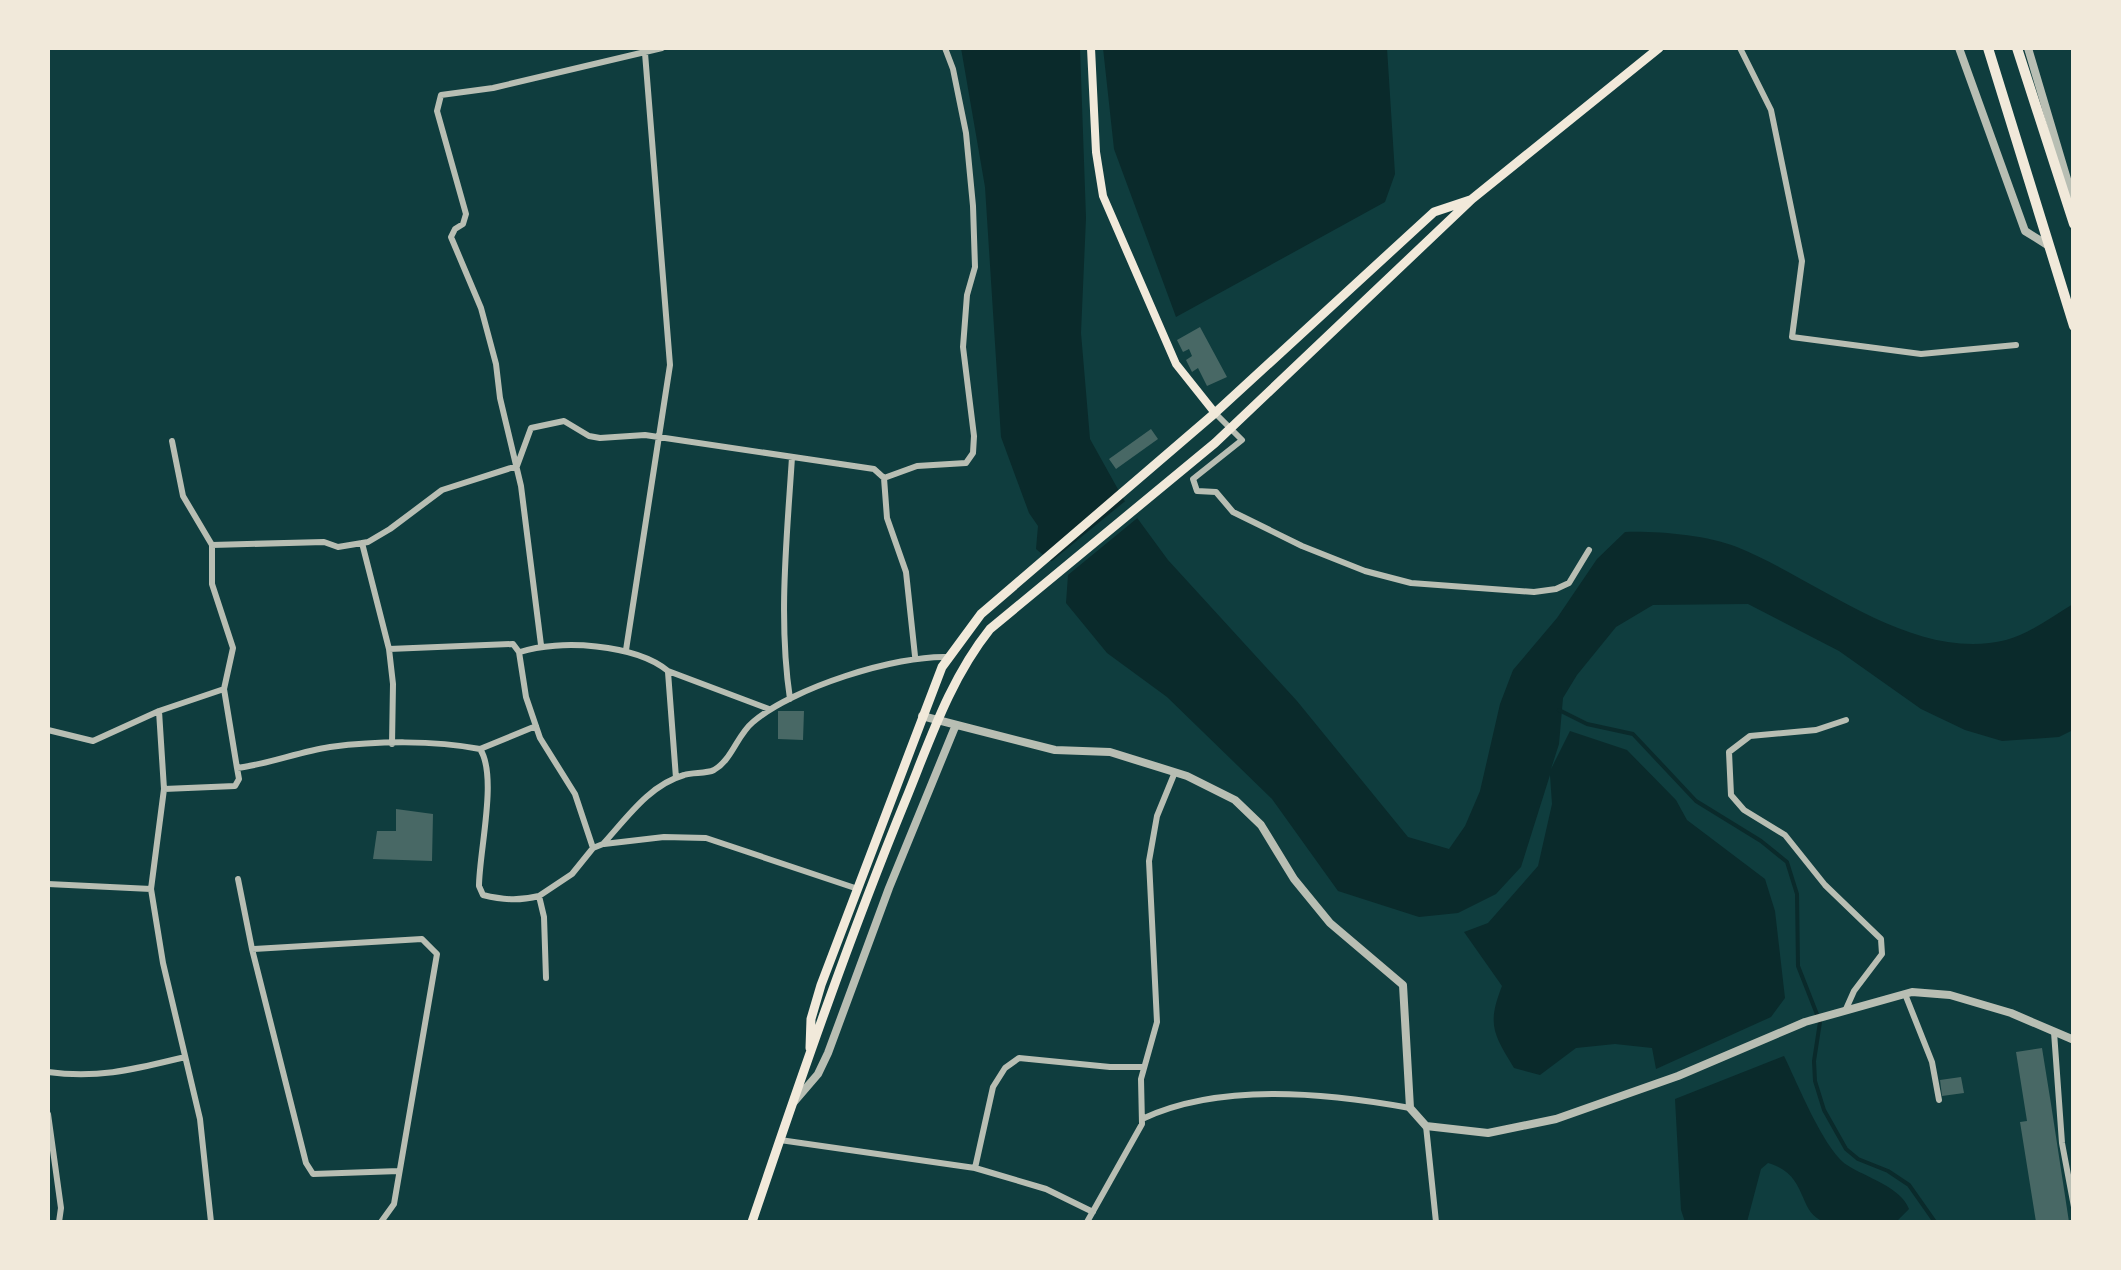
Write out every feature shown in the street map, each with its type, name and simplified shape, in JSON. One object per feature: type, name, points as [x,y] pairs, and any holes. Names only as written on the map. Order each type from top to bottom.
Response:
[{"type":"highway","points":[[1988,48],[2074,326]]},
{"type":"highway","points":[[2017,48],[2072,221]]},
{"type":"main road","points":[[1092,48],[1096,152],[1103,196],[1176,364],[1215,413]]},
{"type":"main road","points":[[752,1222],[875,875],[951,689],[972,651],[990,629],[1215,442],[1472,199],[1659,48]]},
{"type":"main road","points":[[810,1055],[811,1019],[922,716],[948,657],[980,614],[1215,413],[1434,212],[1472,199]]},
{"type":"street","points":[[540,645],[517,466],[485,323],[452,237],[455,229],[464,224],[466,214],[437,111],[442,94],[493,88],[662,48]]},
{"type":"street","points":[[884,478],[916,466],[966,463],[972,453],[974,436],[962,346],[967,295],[975,267],[973,206],[966,133],[946,48]]},
{"type":"street","points":[[1740,48],[1772,110],[1802,260],[1792,337],[1921,354],[2016,345]]},
{"type":"street","points":[[1960,48],[2025,232],[2049,246]]},
{"type":"street","points":[[2028,48],[2072,196],[2072,221]]},
{"type":"street","points":[[626,650],[670,365],[646,52]]},
{"type":"street","points":[[1215,413],[1242,440],[1193,480],[1197,490],[1216,492],[1233,512],[1365,571],[1446,588],[1534,592],[1568,583],[1589,550]]},
{"type":"street","points":[[517,466],[531,428],[564,422],[600,438],[658,436],[874,469],[884,478],[887,518],[906,572],[915,656]]},
{"type":"street","points":[[164,789],[235,786],[240,780],[224,689],[233,648],[212,584],[212,545],[183,496],[172,440]]},
{"type":"street","points":[[790,699],[784,613],[792,457]]},
{"type":"street","points":[[212,545],[324,542],[338,546],[362,542],[390,529],[442,490],[517,466]]},
{"type":"street","points":[[362,542],[389,650],[392,744]]},
{"type":"street","points":[[389,650],[514,644],[540,738],[575,794],[593,848]]},
{"type":"street","points":[[519,652],[540,645],[626,650],[668,671],[770,710]]},
{"type":"street","points":[[603,844],[653,790],[676,778],[713,770],[728,757],[739,735],[790,699],[915,656],[948,657]]},
{"type":"street","points":[[668,671],[676,778]]},
{"type":"street","points":[[48,730],[93,741],[159,711],[224,689]]},
{"type":"street","points":[[159,711],[164,789],[152,889],[162,963],[200,1119],[210,1222]]},
{"type":"street","points":[[922,716],[1056,750],[1110,752],[1174,772],[1235,800],[1261,825],[1294,879],[1330,923],[1403,986],[1410,1108],[1426,1126],[1436,1222]]},
{"type":"street","points":[[1842,1011],[1882,954],[1882,939],[1825,884],[1785,835],[1744,810],[1731,795],[1728,772],[1730,752],[1750,736],[1816,730],[1846,720]]},
{"type":"street","points":[[237,768],[328,748],[392,744],[480,748],[536,726]]},
{"type":"street","points":[[791,1106],[818,1074],[828,1053],[888,888],[956,727]]},
{"type":"street","points":[[480,748],[488,764],[478,886],[483,894],[519,901],[539,896],[572,874],[593,848],[664,837],[706,838],[858,889]]},
{"type":"street","points":[[1087,1222],[1142,1124],[1140,1079],[1157,1022],[1152,835],[1174,772]]},
{"type":"street","points":[[238,880],[306,1163],[313,1174],[399,1170]]},
{"type":"street","points":[[48,884],[152,889]]},
{"type":"street","points":[[539,896],[544,917],[546,978]]},
{"type":"street","points":[[252,949],[422,939],[437,954],[394,1204],[381,1222]]},
{"type":"street","points":[[1905,994],[1932,1062],[1939,1100]]},
{"type":"street","points":[[1426,1126],[1488,1133],[1556,1119],[1678,1076],[1805,1022],[1905,994],[1950,995],[2011,1012],[2074,1040]]},
{"type":"street","points":[[2054,1032],[2062,1143],[2074,1206]]},
{"type":"street","points":[[48,1074],[84,1077],[119,1073],[184,1057]]},
{"type":"street","points":[[975,1168],[993,1087],[1005,1068],[1019,1058],[1144,1067]]},
{"type":"street","points":[[1142,1119],[1165,1108],[1239,1095],[1358,1099],[1410,1108]]},
{"type":"street","points":[[48,1114],[59,1192],[59,1222]]},
{"type":"street","points":[[780,1140],[975,1168],[1046,1189],[1094,1212]]},
{"type":"water","points":[[961,48],[1080,48],[1086,218],[1081,333],[1090,439],[1124,500],[1168,560],[1297,701],[1408,837],[1449,849],[1465,826],[1480,791],[1500,704],[1513,670],[1557,618],[1597,559],[1625,532],[1682,535],[1737,547],[1867,614],[1936,640],[1971,644],[2006,640],[2073,604],[2073,730],[2059,737],[2002,741],[1965,730],[1921,709],[1839,651],[1748,604],[1653,605],[1616,627],[1563,698],[1559,744],[1551,769],[1570,731],[1627,750],[1676,800],[1687,820],[1765,879],[1775,911],[1785,998],[1771,1017],[1656,1069],[1652,1048],[1615,1044],[1576,1048],[1540,1075],[1514,1068],[1495,1028],[1502,986],[1464,932],[1488,923],[1538,866],[1552,804],[1550,775],[1521,867],[1496,894],[1458,913],[1419,917],[1338,891],[1272,799],[1167,697],[1107,653],[1066,603],[1068,575],[1036,549],[1038,526],[1029,513],[1001,437],[985,187]]},
{"type":"water","points":[[1103,48],[1387,48],[1395,174],[1385,202],[1176,317],[1114,149]]},
{"type":"water","points":[[1784,1056],[1820,1131],[1838,1157],[1905,1201],[1909,1209],[1896,1222],[1825,1222],[1810,1211],[1791,1176],[1768,1163],[1761,1169],[1747,1222],[1685,1222],[1681,1210],[1675,1099]]},
{"type":"pier","points":[[1129,498],[1141,515],[1063,579],[1047,565]]},
{"type":"building","points":[[1200,327],[1227,377],[1207,386],[1198,368],[1192,372],[1186,360],[1192,356],[1189,349],[1183,352],[1177,340]]},
{"type":"building","points":[[1151,429],[1158,439],[1116,469],[1109,459]]},
{"type":"building","points":[[778,711],[804,711],[803,740],[778,739]]},
{"type":"building","points":[[396,809],[433,814],[432,861],[373,859],[377,831],[396,831]]},
{"type":"building","points":[[2042,1048],[2069,1222],[2036,1222],[2020,1122],[2027,1121],[2016,1052]]},
{"type":"building","points":[[1961,1077],[1964,1093],[1942,1096],[1940,1080]]},
{"type":"waterway","points":[[1559,710],[1587,724],[1633,734],[1696,801],[1787,862],[1797,894],[1798,966],[1820,1022],[1814,1061],[1815,1081],[1824,1110],[1846,1149],[1909,1185],[1935,1222]]}]
